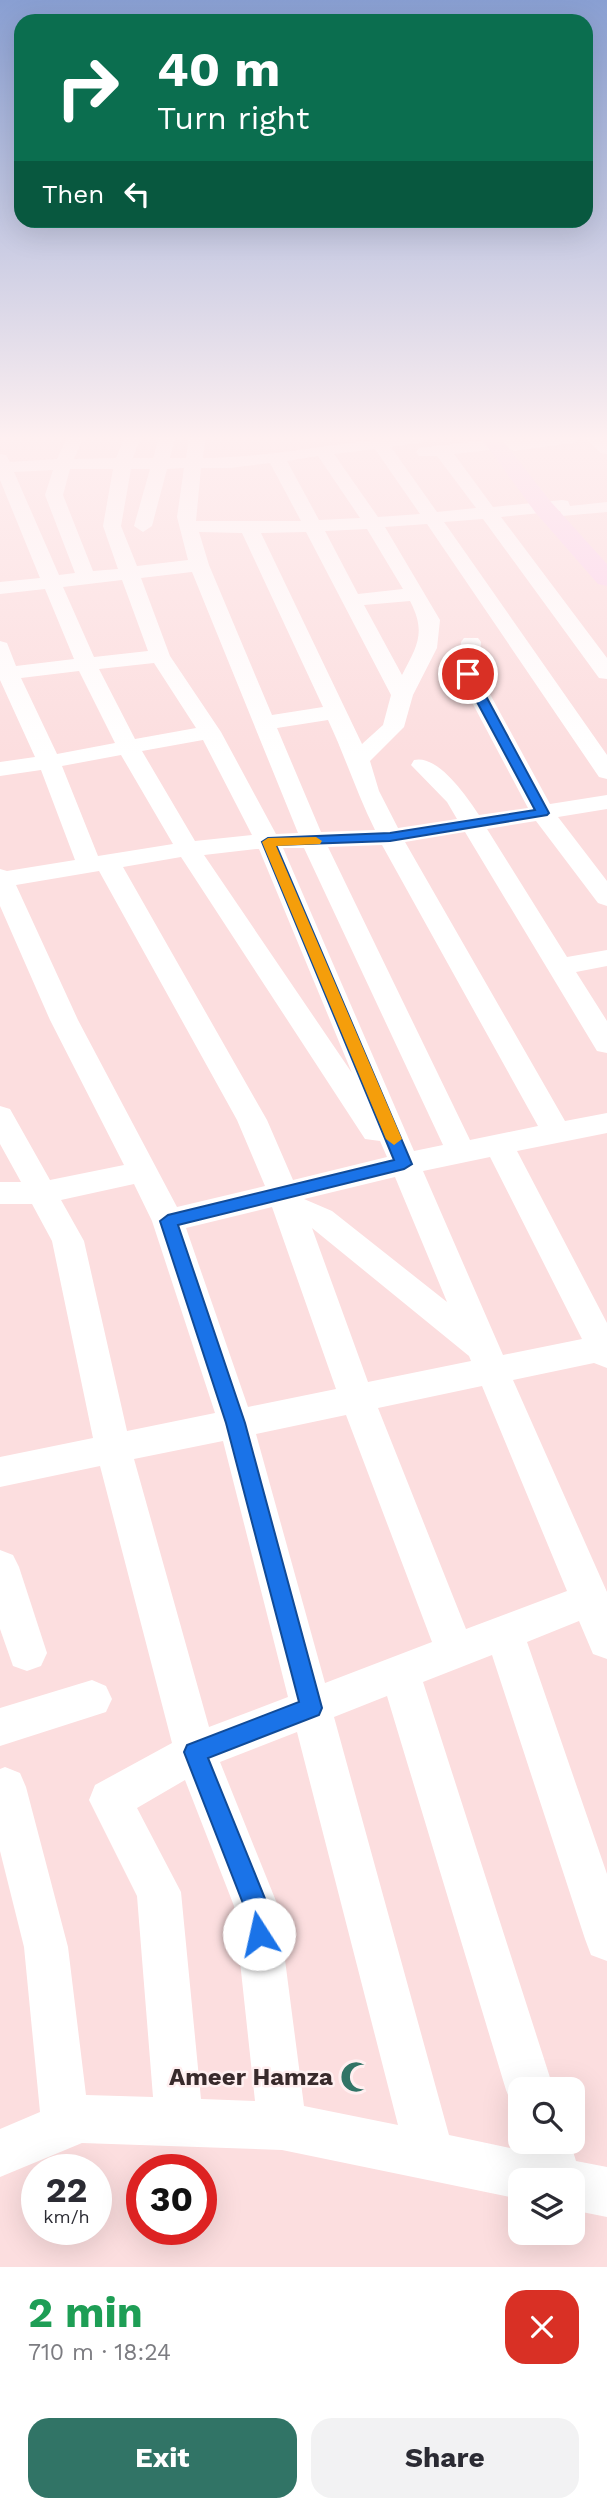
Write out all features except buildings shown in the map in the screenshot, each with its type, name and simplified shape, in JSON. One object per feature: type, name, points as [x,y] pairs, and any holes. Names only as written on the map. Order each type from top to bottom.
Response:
[{"type":"main road","points":[[583,544],[607,579]]},
{"type":"street","points":[[34,544],[86,664],[128,747],[188,849],[401,1164]]},
{"type":"street","points":[[73,544],[86,577]]},
{"type":"street","points":[[118,544],[160,656],[210,732],[268,842],[401,1164],[592,1599],[607,1641]]},
{"type":"street","points":[[193,544],[199,565],[313,841],[461,1152]]},
{"type":"street","points":[[257,544],[358,760],[367,791],[390,837],[557,1133]]},
{"type":"street","points":[[323,544],[402,695]]},
{"type":"street","points":[[358,760],[393,727],[402,695],[427,648],[430,620],[386,544]]},
{"type":"street","points":[[451,544],[607,772]]},
{"type":"street","points":[[511,544],[607,673]]},
{"type":"street","points":[[0,588],[199,565]]},
{"type":"street","points":[[353,600],[416,594]]},
{"type":"street","points":[[471,642],[468,674],[543,813],[607,898]]},
{"type":"street","points":[[0,647],[4,674],[99,865],[252,1120],[285,1198],[357,1398],[455,1652]]},
{"type":"street","points":[[4,674],[160,656]]},
{"type":"street","points":[[264,723],[336,712]]},
{"type":"street","points":[[0,769],[210,732]]},
{"type":"street","points":[[422,765],[456,798],[607,1044]]},
{"type":"street","points":[[430,2156],[236,1423],[168,1221],[64,1020],[0,879],[188,849],[268,842],[390,837],[607,802]]},
{"type":"street","points":[[561,967],[607,958]]},
{"type":"street","points":[[0,1116],[68,1241],[113,1448],[195,1752],[256,1906],[282,2126]]},
{"type":"street","points":[[168,1221],[285,1198],[401,1164],[557,1133],[604,1129]]},
{"type":"street","points":[[0,1472],[357,1398],[486,1359],[606,1350],[499,1145]]},
{"type":"street","points":[[0,1194],[42,1194],[144,1171]]},
{"type":"street","points":[[285,1198],[321,1219],[486,1359]]},
{"type":"street","points":[[0,1567],[27,1653]]},
{"type":"street","points":[[179,2123],[159,1892],[110,1800],[195,1752],[592,1599]]},
{"type":"street","points":[[505,1633],[607,1939]]},
{"type":"street","points":[[400,1673],[526,2077]]},
{"type":"street","points":[[0,1727],[92,1699]]},
{"type":"street","points":[[5,1787],[46,1947],[65,2126]]},
{"type":"street","points":[[0,2153],[80,2119],[282,2126],[508,2172]]},
{"type":"street","points":[[585,2188],[607,2192]]},
{"type":"slow traffic","points":[[316,841],[268,842],[394,1139]]},
{"type":"place","name":"Ameer Hamza","points":[[356,2077]]},
{"type":"route","points":[[259,1934],[256,1906],[195,1752],[311,1708],[236,1423],[168,1221],[404,1164],[268,842],[390,837],[543,813],[468,674]]}]
